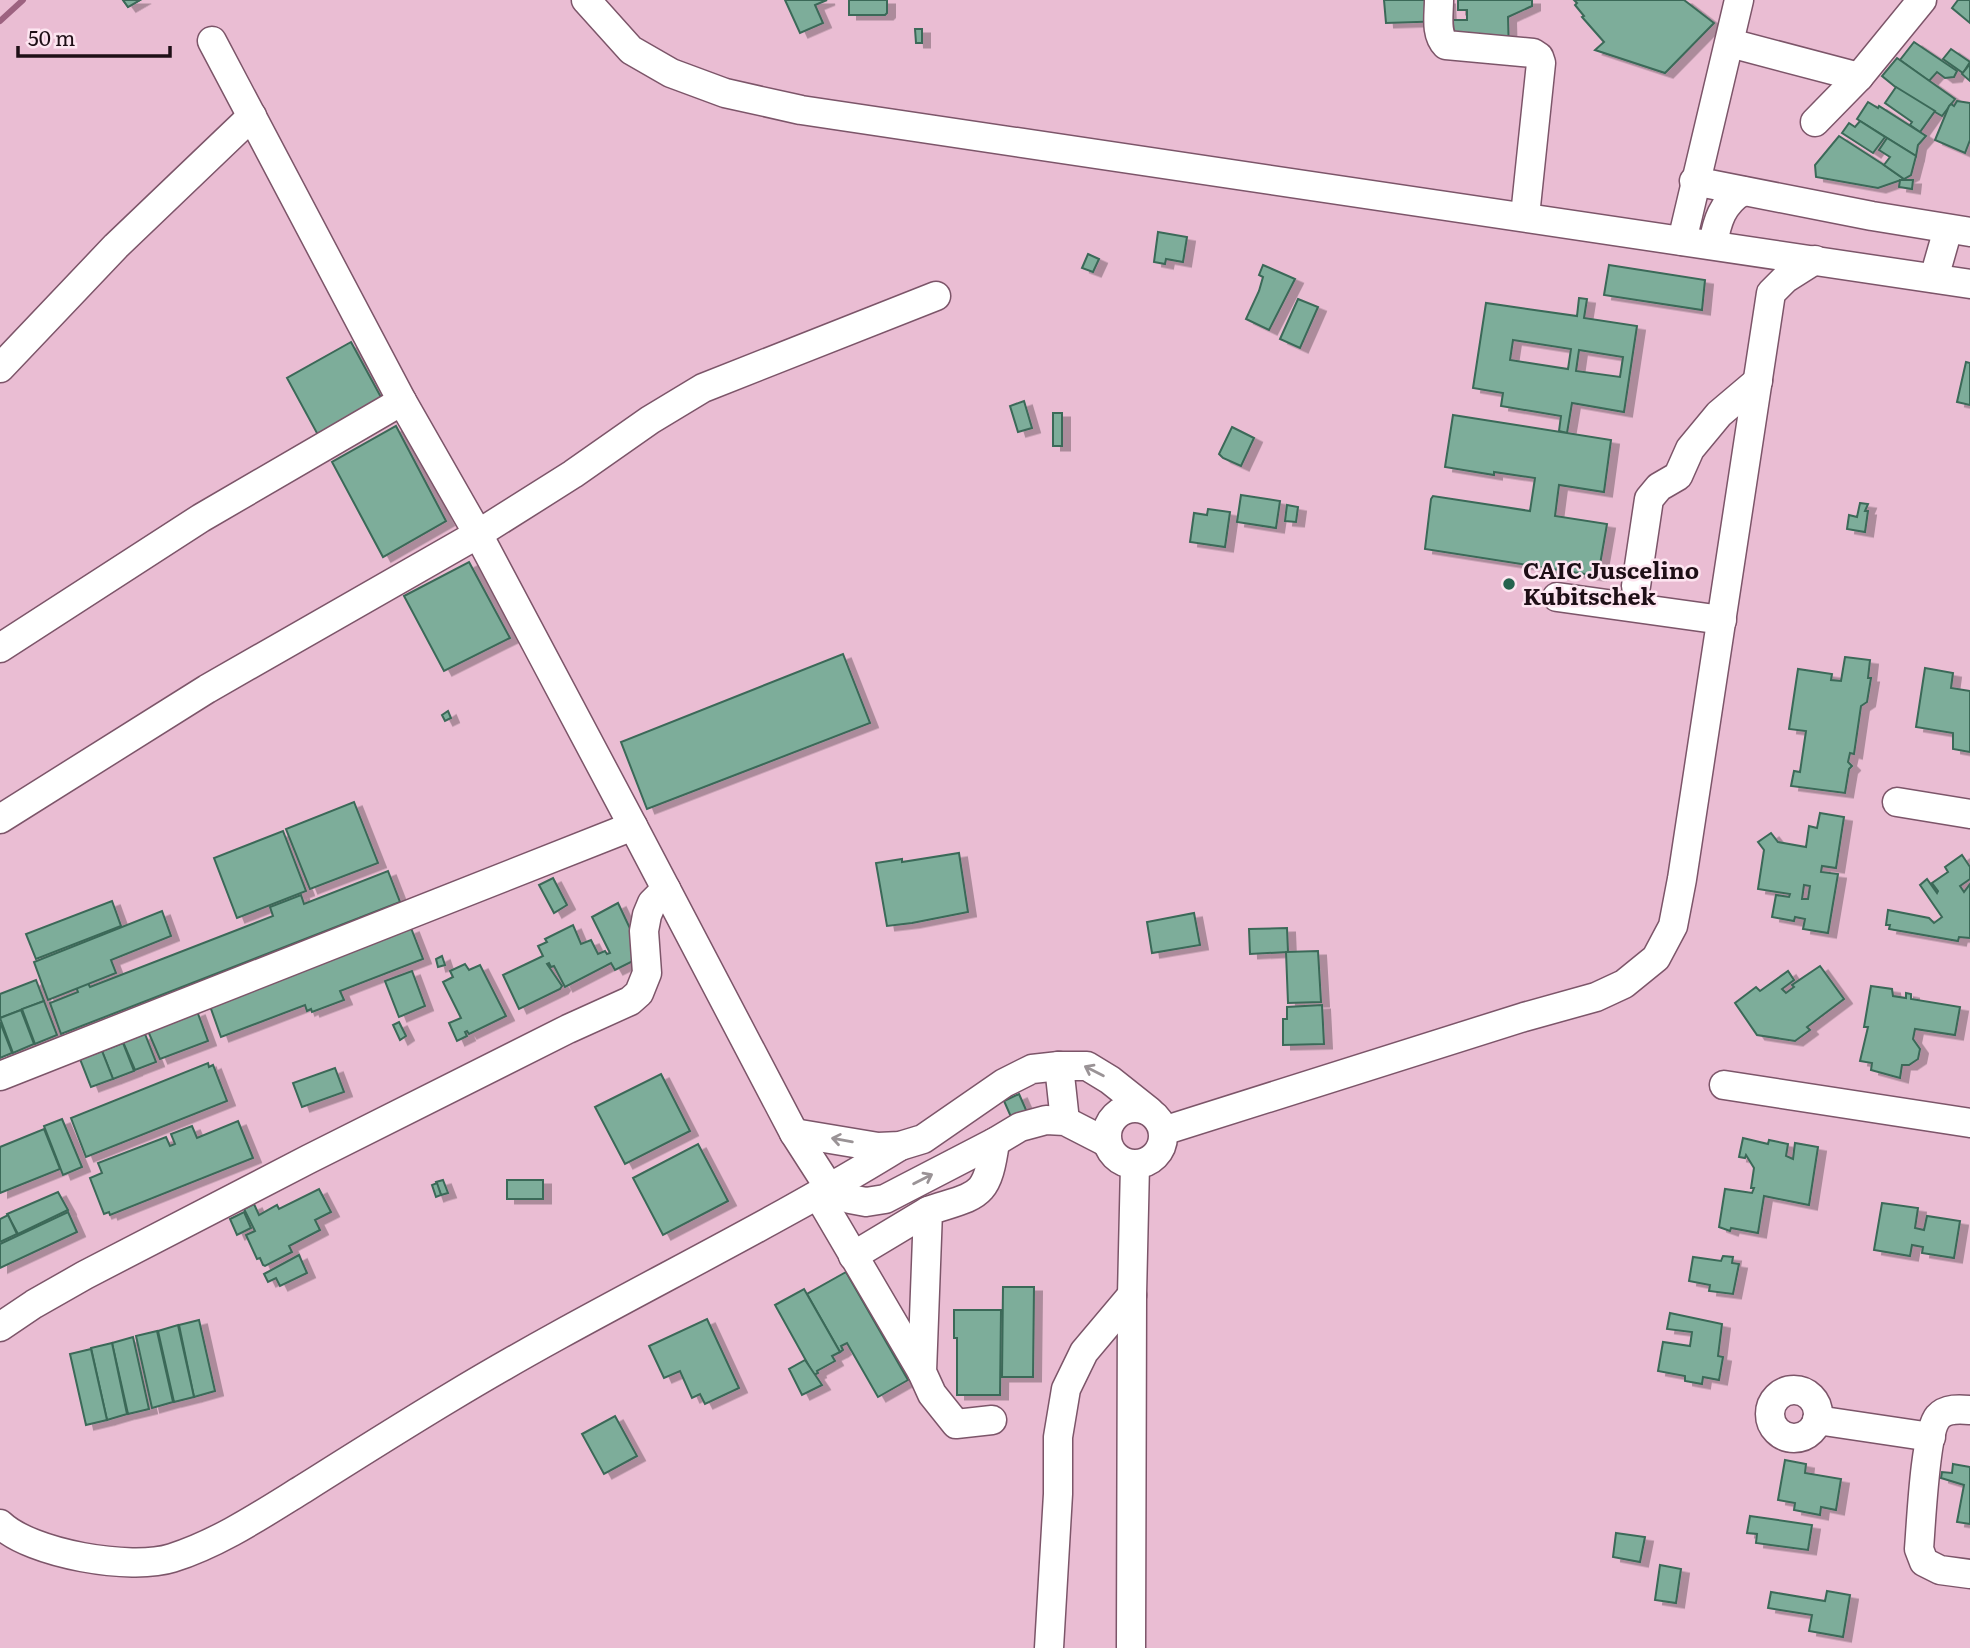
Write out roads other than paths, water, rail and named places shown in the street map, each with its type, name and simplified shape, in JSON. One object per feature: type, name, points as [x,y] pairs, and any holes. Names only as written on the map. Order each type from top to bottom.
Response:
[{"type":"street","points":[[586,0],[631,50],[671,73],[737,96],[801,110],[1743,248],[1970,284]]},
{"type":"street","points":[[1440,0],[1439,32],[1446,45],[1533,53],[1539,57],[1541,63],[1525,216]]},
{"type":"street","points":[[1682,241],[1694,181],[1739,0]]},
{"type":"street","points":[[1815,121],[1859,77],[1922,0]]},
{"type":"street","points":[[212,41],[402,401],[478,534],[634,827],[794,1133],[853,1256],[922,1372],[932,1394],[956,1424],[992,1420]]},
{"type":"street","points":[[1730,43],[1859,77]]},
{"type":"street","points":[[0,368],[116,246],[253,117]]},
{"type":"street","points":[[1694,181],[1871,216],[1959,230],[1934,278]]},
{"type":"street","points":[[1713,244],[1717,222],[1724,209],[1728,202],[1743,191]]},
{"type":"street","points":[[1743,248],[1771,293]]},
{"type":"street","points":[[1156,1121],[1596,997],[1624,984],[1656,958],[1672,926],[1682,879],[1771,293],[1785,279],[1815,260]]},
{"type":"street","points":[[0,819],[207,689],[478,534],[703,388],[936,296]]},
{"type":"street","points":[[1636,586],[1649,499],[1659,487],[1678,476],[1690,449],[1719,414],[1758,381]]},
{"type":"street","points":[[0,648],[201,518],[402,401]]},
{"type":"street","points":[[1557,597],[1721,620]]},
{"type":"street","points":[[1897,802],[1970,814]]},
{"type":"street","points":[[0,1076],[634,827]]},
{"type":"street","points":[[0,1326],[85,1275],[297,1165],[568,1029],[630,1001],[639,993],[647,973],[644,932],[647,915],[652,903],[666,889]]},
{"type":"street","points":[[1059,1066],[1065,1121]]},
{"type":"street","points":[[0,1524],[9,1533],[68,1556],[137,1563],[170,1559],[240,1528],[453,1396],[824,1192],[900,1146],[923,1139],[1004,1083],[1032,1069],[1087,1066],[1110,1080],[1156,1121],[1163,1143],[1157,1154],[1147,1162],[1135,1165],[1122,1162],[1112,1154],[1106,1142],[1107,1129],[1113,1117],[1124,1109],[1136,1107],[1156,1121]]},
{"type":"street","points":[[1724,1085],[1970,1123]]},
{"type":"street","points":[[824,1192],[866,1202],[885,1199],[1020,1127],[1046,1120],[1065,1121],[1106,1142]]},
{"type":"street","points":[[794,1133],[878,1147],[900,1146]]},
{"type":"street","points":[[853,1256],[928,1211],[970,1197],[984,1188],[992,1170],[995,1142]]},
{"type":"street","points":[[1131,1648],[1135,1165]]},
{"type":"street","points":[[922,1372],[928,1211]]},
{"type":"street","points":[[1049,1648],[1058,1494],[1058,1437],[1066,1389],[1084,1352],[1132,1295]]},
{"type":"street","points":[[1970,1410],[1948,1411],[1938,1417],[1931,1437],[1919,1549],[1924,1562],[1940,1570],[1970,1574]]},
{"type":"street","points":[[1817,1420],[1931,1437]]},
{"type":"waterway","points":[[0,21],[23,0]]},
{"type":"place","name":"CAIC Juscelino Kubitschek","points":[[1509,584]]}]
